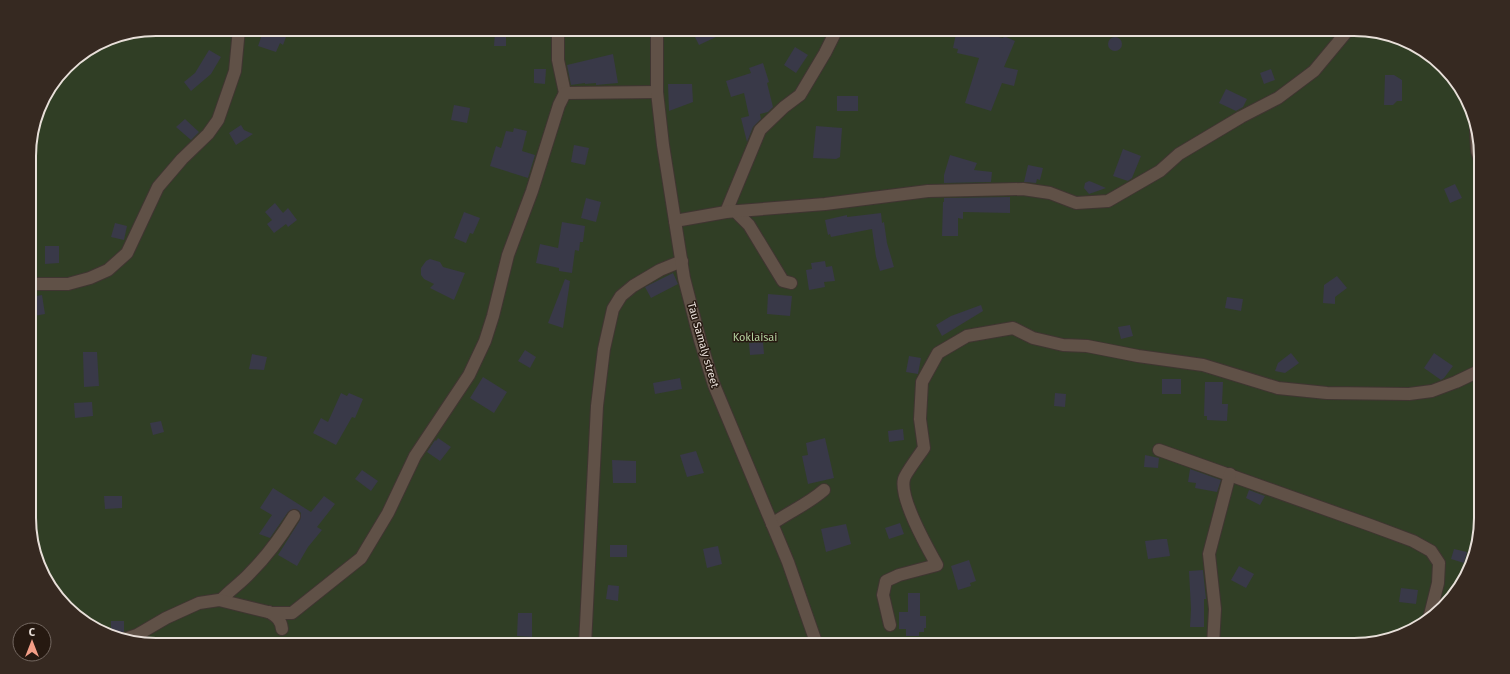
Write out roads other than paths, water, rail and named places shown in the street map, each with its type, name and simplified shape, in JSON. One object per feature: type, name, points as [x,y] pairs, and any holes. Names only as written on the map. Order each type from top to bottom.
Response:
[{"type":"street","points":[[36,284],[68,284],[82,280],[108,270],[127,253],[158,187],[208,134],[218,120],[235,70],[239,36]]},
{"type":"street","points":[[134,636],[166,618],[198,603],[221,600],[268,612],[292,613],[361,558],[388,513],[415,456],[469,375],[485,341],[493,316],[508,255],[532,191],[559,105],[565,93],[558,60],[558,36]]},
{"type":"street","name":"Tau Samaly street","points":[[657,36],[657,92],[675,221],[682,261],[700,340],[714,385],[800,593],[815,638]]},
{"type":"street","points":[[730,211],[760,130],[784,107],[800,95],[834,36]]},
{"type":"street","points":[[675,221],[730,211],[826,204],[928,191],[1023,189],[1050,193],[1076,203],[1108,201],[1160,171],[1179,154],[1241,117],[1278,98],[1314,70],[1342,36]]},
{"type":"street","points":[[565,93],[657,92]]},
{"type":"street","points":[[730,211],[749,225],[784,281],[792,283]]},
{"type":"street","points":[[585,638],[597,406],[604,349],[613,309],[621,296],[633,286],[660,270],[682,261]]},
{"type":"street","points":[[890,625],[883,595],[886,581],[899,575],[936,565],[910,511],[903,489],[904,478],[924,448],[920,419],[922,382],[938,353],[966,336],[1013,328],[1033,338],[1063,345],[1087,346],[1138,356],[1203,365],[1278,388],[1327,393],[1409,394],[1432,390],[1456,382],[1474,373]]},
{"type":"street","points":[[1159,450],[1384,530],[1413,541],[1431,551],[1439,563],[1438,583],[1431,609]]},
{"type":"street","points":[[1213,638],[1215,609],[1210,554],[1230,474]]},
{"type":"street","points":[[772,524],[787,514],[807,504],[824,490]]},
{"type":"street","points":[[221,600],[235,585],[249,574],[280,540],[294,516]]},
{"type":"street","points":[[268,612],[276,616],[281,622],[282,629]]},
{"type":"park label","name":"Koklaisai","points":[[755,337]]}]
